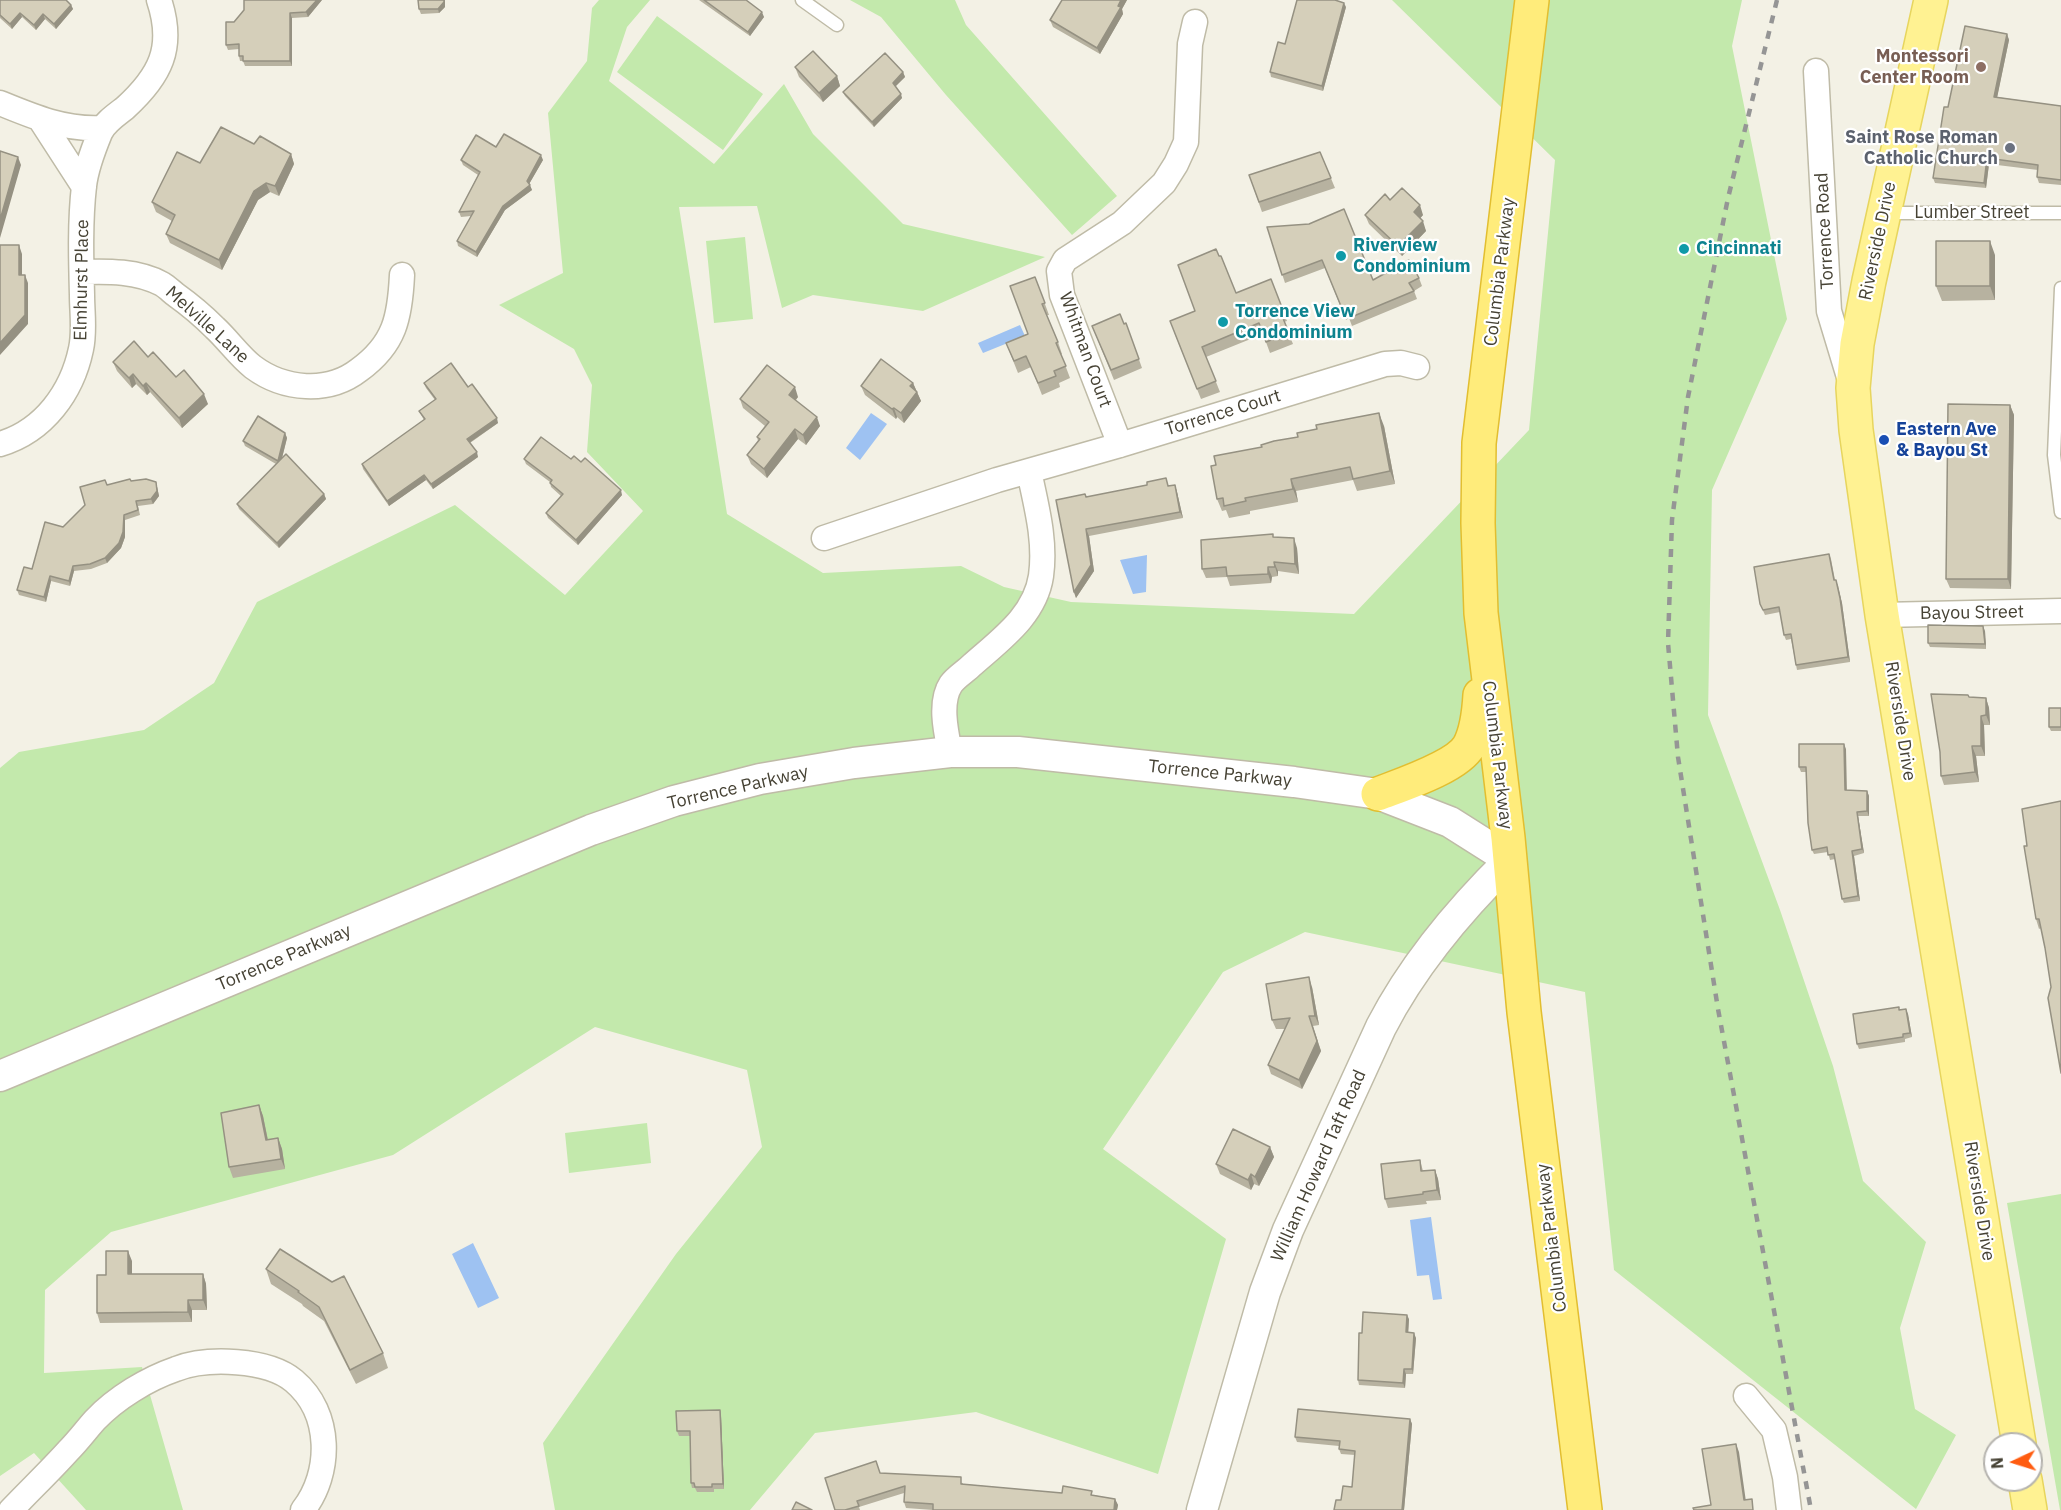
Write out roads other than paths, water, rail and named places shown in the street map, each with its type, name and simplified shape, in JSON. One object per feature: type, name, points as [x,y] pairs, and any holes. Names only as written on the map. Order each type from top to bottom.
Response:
[{"type":"highway","name":"Columbia Parkway","points":[[1532,0],[1479,442],[1478,534],[1483,643],[1510,860],[1524,1012],[1585,1510]]},
{"type":"highway","points":[[1378,794],[1448,764],[1468,747],[1479,715],[1483,643]]},
{"type":"main road","name":"Riverside Drive","points":[[1931,0],[1857,344],[1853,388],[1856,430],[1882,615],[2017,1432]]},
{"type":"main road","points":[[2027,1492],[2030,1510]]},
{"type":"street","points":[[0,103],[40,119],[87,129],[102,128],[145,90],[156,73],[164,53],[166,33],[164,13],[159,0]]},
{"type":"street","name":"Whitman Court","points":[[1120,445],[1062,296],[1059,271],[1065,260],[1122,223],[1164,183],[1176,164],[1186,142],[1190,44],[1195,22]]},
{"type":"street","name":"Torrence Road","points":[[1816,71],[1829,311],[1853,388]]},
{"type":"street","points":[[40,119],[84,187]]},
{"type":"street","name":"Elmhurst Place","points":[[0,444],[16,439],[36,426],[53,410],[66,391],[75,370],[81,348],[84,187],[92,153],[102,128]]},
{"type":"street","name":"Melville Lane","points":[[82,272],[109,271],[162,284],[214,328],[251,365],[290,385],[310,387],[331,385],[356,373],[373,360],[387,344],[395,325],[402,275]]},
{"type":"street","name":"Torrence Court","points":[[824,538],[1029,471],[1385,364],[1401,363],[1418,367]]},
{"type":"street","points":[[950,752],[944,724],[945,703],[951,684],[1023,618],[1041,577],[1042,551],[1039,513],[1029,471]]},
{"type":"street","name":"Bayou Street","points":[[1882,615],[2061,611]]},
{"type":"street","name":"Torrence Parkway","points":[[0,1076],[591,830],[674,801],[760,779],[854,763],[950,752],[1018,752],[1294,782],[1378,794],[1450,822],[1510,860]]},
{"type":"street","name":"William Howard Taft Road","points":[[1202,1510],[1265,1292],[1288,1230],[1381,1027],[1395,999],[1414,972],[1472,899],[1510,860]]},
{"type":"street","points":[[11,1510],[69,1451],[97,1418],[121,1398],[178,1367],[210,1361],[243,1362],[274,1371],[293,1380],[316,1411],[324,1449],[322,1467],[316,1489],[303,1510]]},
{"type":"street","points":[[1746,1396],[1774,1430],[1785,1477],[1789,1510]]},
{"type":"lane","points":[[802,0],[837,25]]},
{"type":"lane","name":"Lumber Street","points":[[1884,213],[2061,213]]},
{"type":"lane","points":[[2061,288],[2054,455],[2061,512]]},
{"type":"water","points":[[1020,325],[1025,336],[983,353],[978,343]]},
{"type":"water","points":[[871,413],[887,424],[860,460],[846,448]]},
{"type":"water","points":[[1147,555],[1146,592],[1133,594],[1120,560]]},
{"type":"water","points":[[1431,1217],[1442,1299],[1433,1300],[1429,1275],[1417,1276],[1410,1220]]},
{"type":"water","points":[[473,1243],[499,1298],[478,1308],[452,1254]]},
{"type":"railway","points":[[1777,0],[1728,198],[1688,397],[1672,520],[1668,643],[1678,757],[1718,1009],[1811,1510]]},
{"type":"place","name":"Montessori Center Room","points":[[1981,67]]},
{"type":"place","name":"Saint Rose Roman Catholic Church","points":[[2010,148]]},
{"type":"place","name":"Cincinnati","points":[[1684,249]]},
{"type":"place","name":"Riverview Condominium","points":[[1341,256]]},
{"type":"place","name":"Torrence View Condominium","points":[[1223,322]]},
{"type":"place","name":"Eastern Ave & Bayou St","points":[[1884,440]]}]
